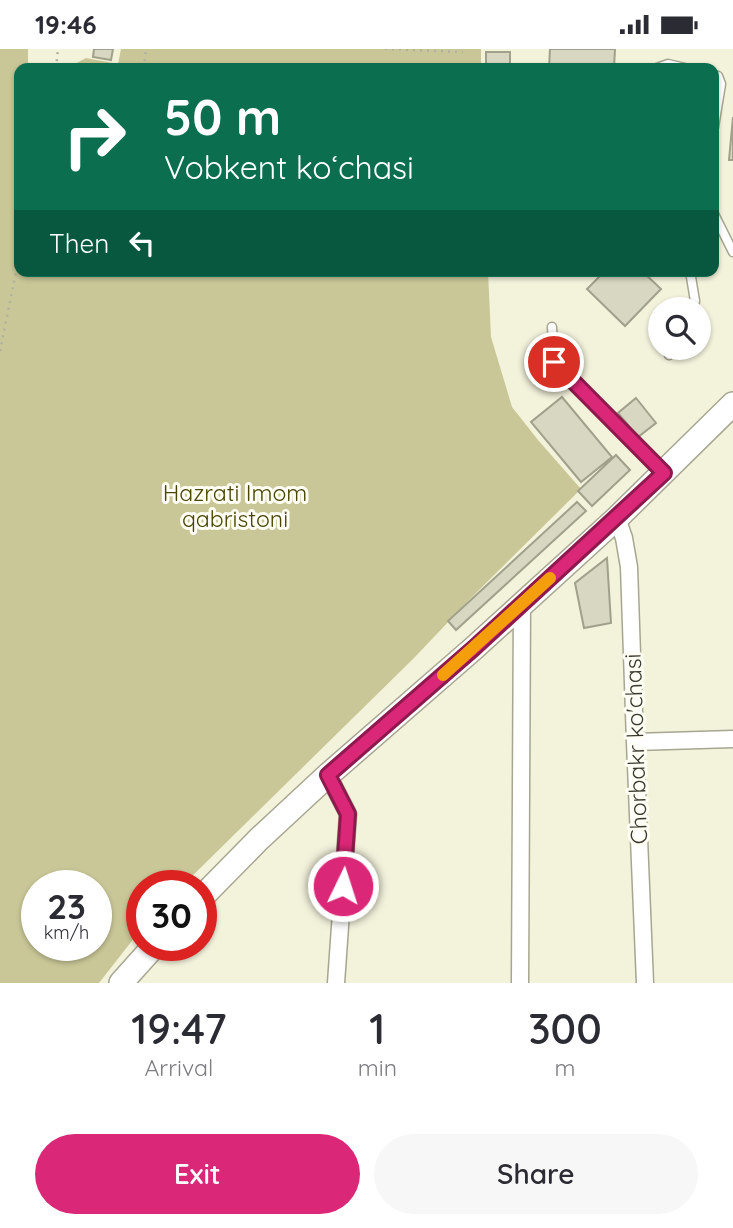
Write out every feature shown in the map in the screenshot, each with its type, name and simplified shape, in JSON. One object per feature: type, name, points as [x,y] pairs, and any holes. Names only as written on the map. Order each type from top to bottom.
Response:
[{"type":"main road","points":[[217,882],[328,775],[474,648],[617,517],[733,404]]},
{"type":"main road","points":[[121,983],[141,961]]},
{"type":"street","name":"Chorbakr ko'chasi","points":[[617,517],[629,567],[645,983]]},
{"type":"street","points":[[520,983],[522,603]]},
{"type":"street","points":[[635,742],[733,739]]},
{"type":"street","points":[[328,775],[348,814],[337,983]]},
{"type":"lane","points":[[719,79],[719,96]]},
{"type":"lane","points":[[719,224],[733,252]]},
{"type":"lane","points":[[691,277],[694,297]]},
{"type":"lane","points":[[552,327],[554,362],[664,473]]},
{"type":"path","points":[[385,49],[463,52]]},
{"type":"path","points":[[0,351],[15,277]]},
{"type":"green space","name":"Hazrati Imom qabristoni","points":[[0,49],[28,49],[28,63],[14,63],[14,277],[488,277],[491,337],[512,407],[581,489],[198,870],[126,870],[126,948],[99,983],[0,983]]},
{"type":"green space","name":"Hazrati Imom qabristoni","points":[[121,49],[481,49],[481,63],[118,63]]},
{"type":"green space","name":"Hazrati Imom qabristoni","points":[[86,58],[113,63],[77,63]]},
{"type":"building","points":[[94,49],[113,49],[111,60],[93,57]]},
{"type":"building","points":[[550,49],[615,49],[614,63],[549,63]]},
{"type":"building","points":[[486,52],[510,52],[510,63],[486,63]]},
{"type":"building","points":[[733,117],[733,160],[729,160]]},
{"type":"building","points":[[599,277],[648,277],[661,289],[653,297],[648,297],[648,302],[625,326],[587,289]]},
{"type":"building","points":[[562,397],[612,457],[581,482],[531,422]]},
{"type":"building","points":[[636,398],[656,423],[638,437],[618,413]]},
{"type":"building","points":[[616,455],[630,470],[592,506],[578,491]]},
{"type":"building","points":[[577,502],[586,511],[456,630],[448,621]]},
{"type":"building","points":[[607,558],[611,623],[584,628],[575,583]]},
{"type":"slow traffic","points":[[443,675],[550,578]]},
{"type":"route","points":[[343,886],[348,814],[328,775],[474,648],[664,473],[554,362]]}]
